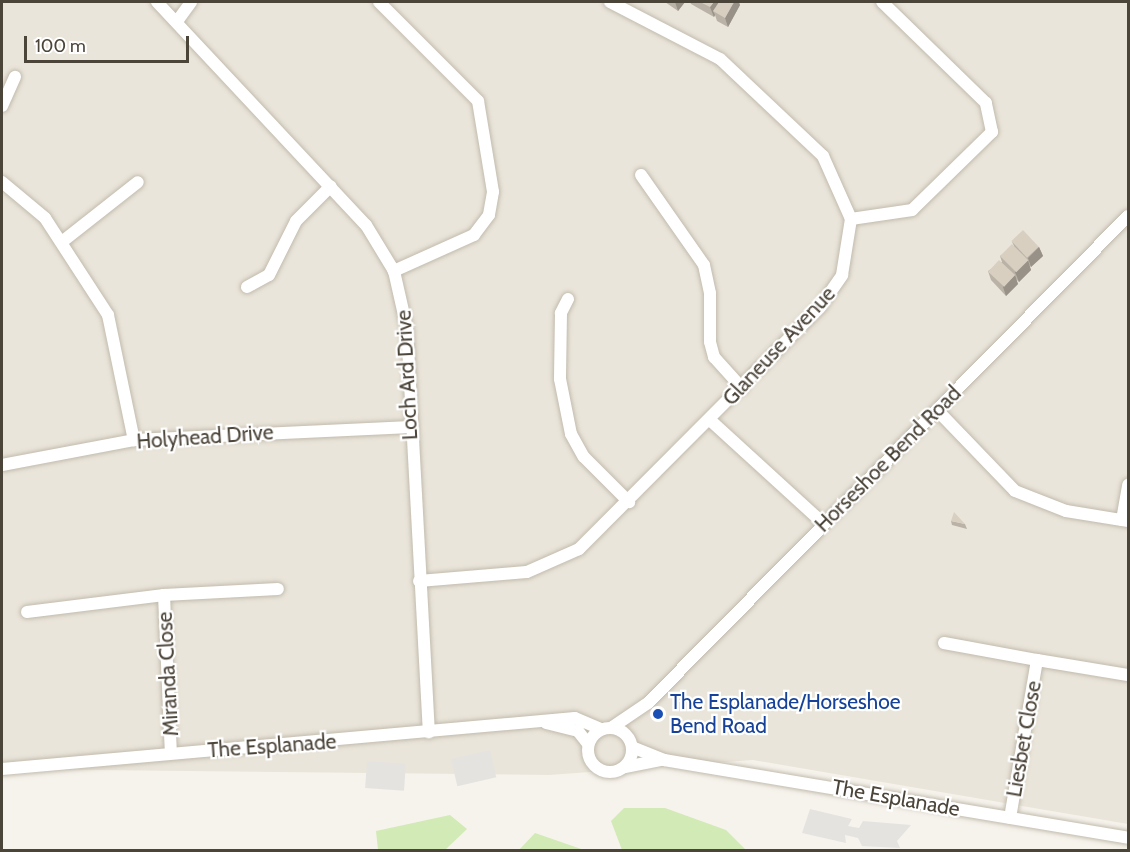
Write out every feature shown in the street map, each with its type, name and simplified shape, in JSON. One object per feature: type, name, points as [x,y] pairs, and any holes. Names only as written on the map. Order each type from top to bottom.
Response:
[{"type":"street","name":"Loch Ard Drive","points":[[157,2],[178,20],[366,225],[394,271],[405,308],[429,732]]},
{"type":"street","points":[[178,20],[191,2]]},
{"type":"street","points":[[379,2],[478,101],[493,192],[489,215],[474,235],[394,271]]},
{"type":"street","name":"Glaneuse Avenue","points":[[419,581],[508,575],[547,566],[593,538],[742,388],[832,291],[847,257],[851,219],[823,156],[745,78],[720,59],[610,2]]},
{"type":"street","points":[[851,219],[912,210],[992,132],[986,103],[882,2]]},
{"type":"street","points":[[2,106],[15,77]]},
{"type":"street","points":[[641,175],[704,265],[710,293],[710,342],[714,357],[742,388]]},
{"type":"street","points":[[2,182],[45,218],[63,241],[108,315],[134,440]]},
{"type":"street","points":[[63,241],[138,182]]},
{"type":"street","points":[[247,287],[269,275],[296,221],[331,186]]},
{"type":"street","name":"Horseshoe Bend Road","points":[[606,728],[648,703],[1128,216]]},
{"type":"street","points":[[568,299],[561,313],[560,379],[571,434],[584,457],[628,502]]},
{"type":"street","points":[[937,410],[1015,491],[1066,511],[1125,521],[1128,484]]},
{"type":"street","points":[[710,420],[824,524]]},
{"type":"street","name":"Holyhead Drive","points":[[2,465],[134,440],[411,427]]},
{"type":"street","name":"Miranda Close","points":[[27,612],[164,595],[278,589]]},
{"type":"street","name":"Miranda Close","points":[[164,595],[171,753]]},
{"type":"street","name":"Liesbet Close","points":[[944,643],[1128,675]]},
{"type":"street","name":"Liesbet Close","points":[[1010,818],[1037,660]]},
{"type":"street","name":"Horseshoe Bend Road","points":[[630,742],[648,703]]},
{"type":"street","name":"The Esplanade","points":[[2,769],[575,718],[606,728]]},
{"type":"street","name":"The Esplanade","points":[[543,722],[578,731],[588,744]]},
{"type":"street","points":[[606,728],[630,742],[625,767],[600,769],[590,758],[588,744],[606,728]]},
{"type":"street","name":"The Esplanade","points":[[630,742],[664,760],[1128,838]]},
{"type":"street","name":"The Esplanade","points":[[625,767],[664,760]]},
{"type":"shaded area","points":[[2,2],[1128,2],[1128,824],[753,760],[549,775],[2,769]]},
{"type":"shaded area","points":[[490,750],[496,777],[457,786],[451,759]]},
{"type":"shaded area","points":[[367,761],[406,764],[404,791],[365,788]]},
{"type":"shaded area","points":[[810,809],[852,819],[848,826],[859,828],[863,821],[911,825],[897,841],[900,848],[862,846],[858,838],[845,835],[846,843],[802,833]]},
{"type":"green space","points":[[624,808],[665,808],[726,830],[746,850],[622,850],[611,821]]},
{"type":"green space","points":[[450,815],[467,829],[445,850],[378,850],[376,831]]},
{"type":"green space","points":[[535,833],[584,850],[519,850]]},
{"type":"building","points":[[700,2],[714,2],[710,7]]},
{"type":"building","points":[[719,2],[734,2],[725,18],[713,11]]},
{"type":"building","points":[[1023,230],[1039,247],[1027,258],[1011,241]]},
{"type":"building","points":[[1012,244],[1028,260],[1016,272],[1000,256]]},
{"type":"building","points":[[999,260],[1015,275],[1004,287],[988,272]]},
{"type":"building","points":[[954,512],[965,524],[951,521]]},
{"type":"place","name":"The Esplanade/Horseshoe Bend Road","points":[[658,714]]}]
